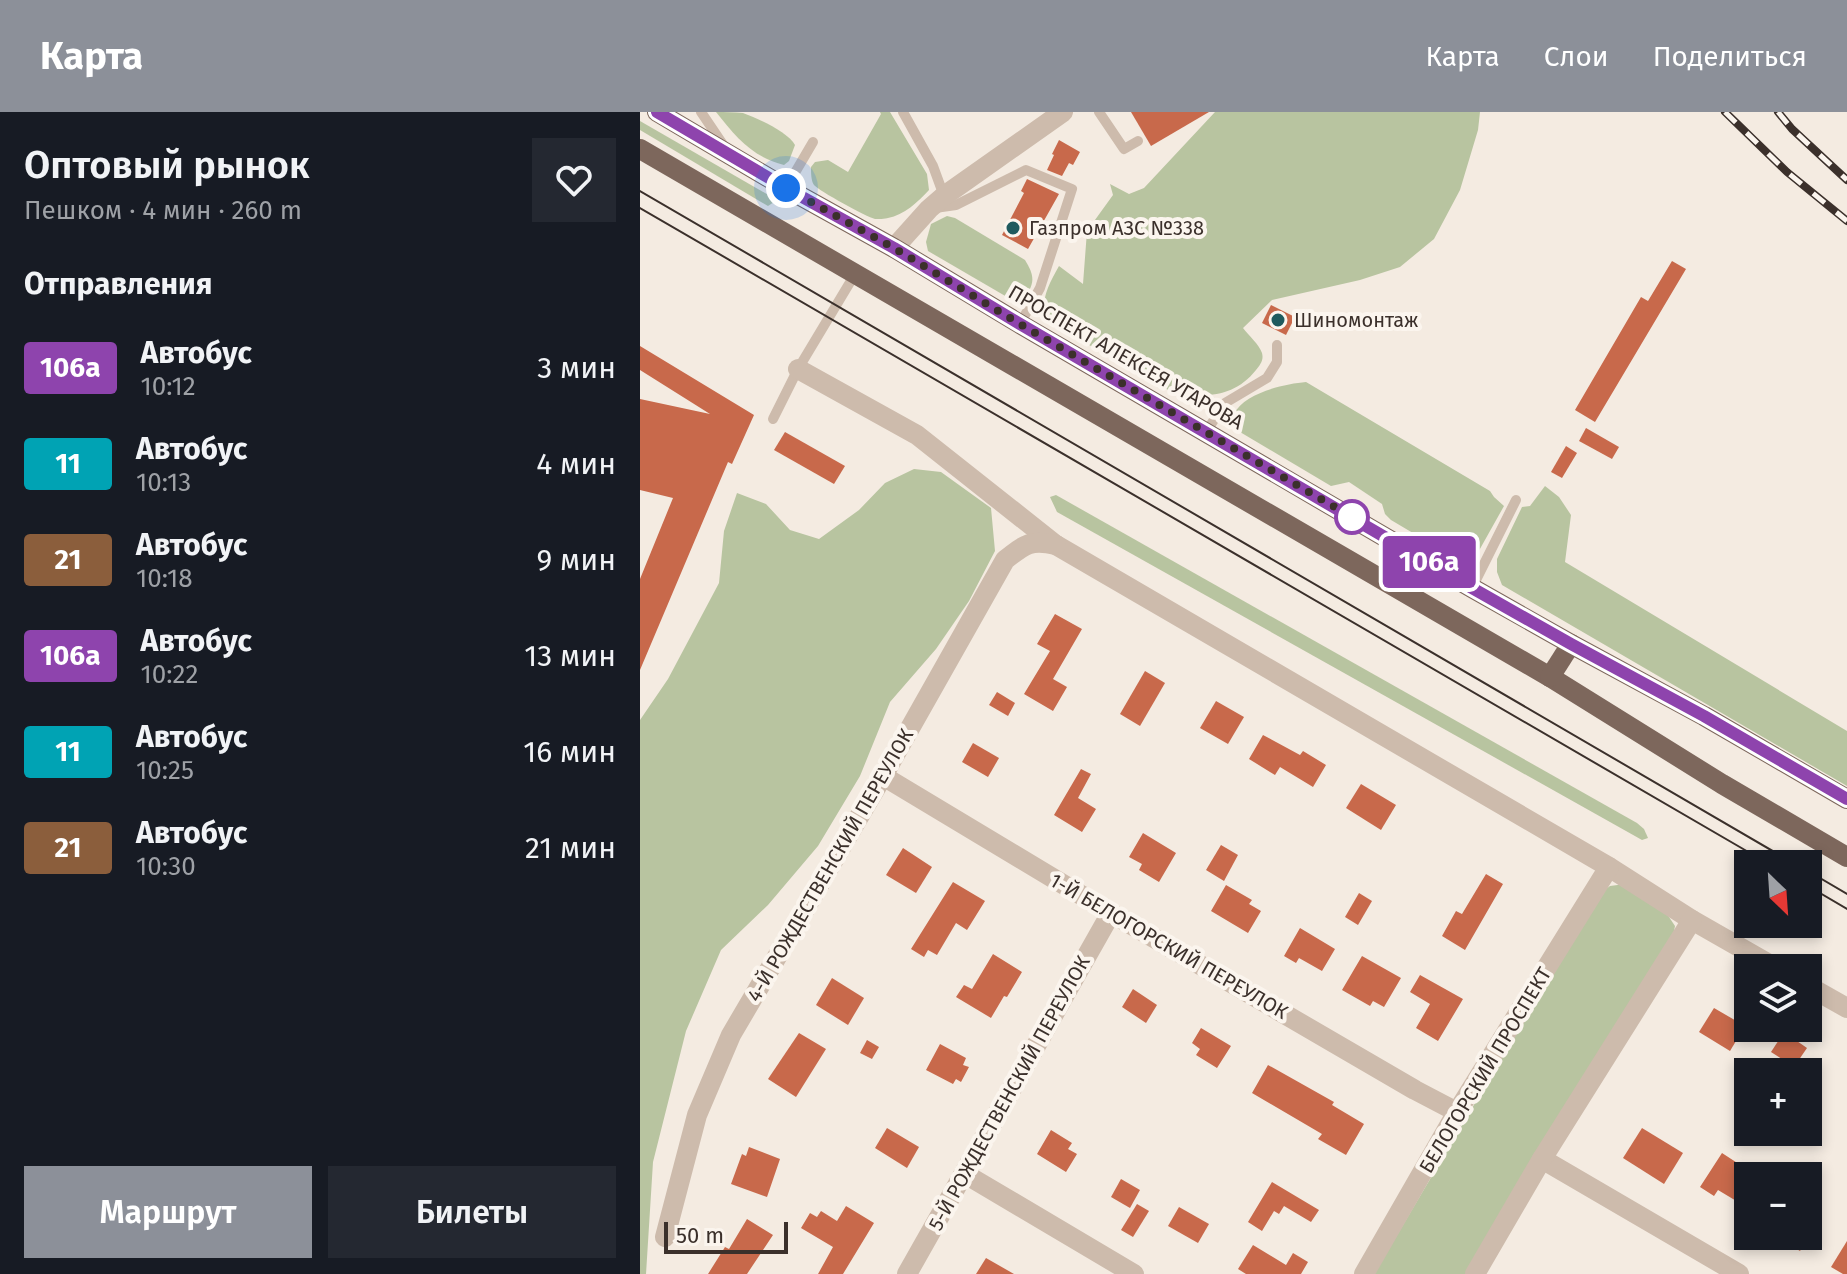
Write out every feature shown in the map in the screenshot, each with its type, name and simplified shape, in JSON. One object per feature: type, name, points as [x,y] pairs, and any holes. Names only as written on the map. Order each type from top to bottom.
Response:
[{"type":"main road","name":"ПРОСПЕКТ АЛЕКСЕЯ УГАРОВА","points":[[657,112],[1472,588],[1847,799]]},
{"type":"main road","points":[[640,149],[1550,677],[1847,857]]},
{"type":"main road","points":[[1550,677],[1571,644]]},
{"type":"street","points":[[894,248],[936,202],[1063,112]]},
{"type":"street","points":[[798,369],[917,435],[1056,545],[1609,867],[1752,954]]},
{"type":"street","name":"4-Й РОЖДЕСТВЕНСКИЙ ПЕРЕУЛОК","points":[[665,1237],[697,1115],[731,1035],[1005,560],[1037,540],[1056,545]]},
{"type":"street","name":"1-Й БЕЛОГОРСКИЙ ПЕРЕУЛОК","points":[[883,776],[1111,913],[1457,1112]]},
{"type":"street","name":"БЕЛОГОРСКИЙ ПРОСПЕКТ","points":[[1364,1274],[1457,1112],[1609,867]]},
{"type":"street","name":"5-Й РОЖДЕСТВЕНСКИЙ ПЕРЕУЛОК","points":[[907,1274],[1111,913]]},
{"type":"street","points":[[1475,1274],[1542,1159],[1692,920]]},
{"type":"street","points":[[1822,994],[1847,1008]]},
{"type":"street","points":[[1542,1159],[1739,1274]]},
{"type":"street","points":[[965,1174],[1134,1274]]},
{"type":"lane","points":[[701,112],[729,154]]},
{"type":"lane","points":[[903,112],[933,166],[936,202],[956,205],[1026,170],[1072,189],[1040,288],[1020,324]]},
{"type":"lane","points":[[1099,112],[1124,149],[1138,141]]},
{"type":"lane","points":[[786,188],[813,142]]},
{"type":"lane","points":[[773,419],[798,369],[855,274]]},
{"type":"lane","points":[[1206,432],[1225,403],[1267,378],[1277,362],[1277,345]]},
{"type":"lane","points":[[1472,588],[1516,500]]},
{"type":"green space","points":[[716,112],[743,113],[779,130],[795,145],[789,161],[784,165],[754,151]]},
{"type":"green space","points":[[880,112],[890,112],[927,174],[929,190],[900,214],[875,219],[843,204],[814,185],[811,167],[815,162],[828,160],[848,172]]},
{"type":"green space","points":[[1215,112],[1480,112],[1478,130],[1460,190],[1434,239],[1400,267],[1360,280],[1272,300],[1243,328],[1262,353],[1256,370],[1228,391],[1194,395],[1170,391],[1054,325],[1044,317],[1044,303],[1059,266],[1083,284],[1087,231],[1113,195],[1110,184],[1129,194],[1144,188]]},
{"type":"green space","points":[[640,121],[777,200],[768,206],[640,130]]},
{"type":"green space","points":[[947,216],[1025,260],[1032,278],[1026,295],[1014,299],[1007,297],[928,251],[926,242],[931,224]]},
{"type":"green space","points":[[1306,382],[1490,491],[1504,506],[1476,556],[1466,561],[1455,558],[1391,520],[1382,504],[1349,482],[1331,486],[1240,432],[1234,414],[1246,400],[1276,387]]},
{"type":"green space","points":[[914,469],[941,472],[991,508],[995,551],[969,601],[936,649],[890,702],[860,776],[818,846],[768,905],[721,950],[686,1031],[653,1162],[646,1274],[640,1274],[640,720],[668,679],[719,583],[724,531],[737,493],[766,504],[790,530],[819,539],[859,510],[885,483]]},
{"type":"green space","points":[[1545,486],[1559,497],[1571,515],[1565,562],[1847,731],[1847,786],[1502,585],[1497,572],[1497,559],[1522,507],[1530,506]]},
{"type":"green space","points":[[1056,495],[1637,823],[1648,838],[1642,840],[1057,512],[1050,497]]},
{"type":"green space","points":[[1625,884],[1665,911],[1675,926],[1672,941],[1469,1274],[1374,1274],[1598,895],[1610,886]]},
{"type":"building","points":[[1131,112],[1209,112],[1151,146]]},
{"type":"building","points":[[1059,140],[1080,152],[1062,176],[1047,170]]},
{"type":"building","points":[[1027,179],[1059,194],[1028,249],[1002,235],[1024,193],[1021,191]]},
{"type":"building","points":[[1672,261],[1686,269],[1595,422],[1575,410],[1641,297],[1648,301]]},
{"type":"building","name":"Шиномонтаж","points":[[1271,305],[1295,317],[1286,335],[1262,323]]},
{"type":"building","points":[[640,346],[754,415],[732,464],[728,462],[640,670],[640,579],[673,498],[640,490],[640,399],[710,414],[640,370]]},
{"type":"building","points":[[1586,428],[1619,447],[1612,459],[1579,441]]},
{"type":"building","points":[[785,432],[845,466],[834,484],[774,450]]},
{"type":"building","points":[[1566,446],[1577,453],[1562,478],[1551,472]]},
{"type":"building","points":[[1055,614],[1082,629],[1053,679],[1067,687],[1053,711],[1024,694],[1050,651],[1037,644]]},
{"type":"building","points":[[1145,671],[1165,683],[1140,726],[1120,714]]},
{"type":"building","points":[[997,692],[1015,703],[1008,716],[989,705]]},
{"type":"building","points":[[1216,701],[1244,717],[1228,744],[1200,728]]},
{"type":"building","points":[[1263,735],[1300,755],[1303,751],[1326,765],[1313,787],[1280,767],[1275,775],[1249,759]]},
{"type":"building","points":[[973,743],[999,758],[988,777],[962,762]]},
{"type":"building","points":[[1081,769],[1091,774],[1078,798],[1096,809],[1082,832],[1054,815]]},
{"type":"building","points":[[1361,784],[1396,805],[1381,830],[1346,808]]},
{"type":"building","points":[[1143,833],[1176,853],[1159,882],[1139,870],[1142,864],[1129,857]]},
{"type":"building","points":[[1221,845],[1238,855],[1224,881],[1206,870]]},
{"type":"building","points":[[903,848],[932,867],[916,893],[886,875]]},
{"type":"building","points":[[1486,874],[1503,884],[1465,950],[1442,936],[1456,911],[1462,914]]},
{"type":"building","points":[[953,882],[985,901],[967,930],[956,923],[937,955],[928,950],[924,957],[911,949]]},
{"type":"building","points":[[1226,885],[1252,900],[1249,904],[1261,911],[1248,933],[1211,911]]},
{"type":"building","points":[[1359,893],[1372,901],[1358,925],[1345,917]]},
{"type":"building","points":[[1300,928],[1335,949],[1322,971],[1299,958],[1296,963],[1284,956]]},
{"type":"building","points":[[993,954],[1022,972],[991,1018],[956,997],[964,985],[972,989]]},
{"type":"building","points":[[1362,956],[1401,978],[1384,1007],[1373,1001],[1370,1006],[1342,990]]},
{"type":"building","points":[[1420,975],[1463,999],[1438,1041],[1416,1028],[1430,1004],[1410,992]]},
{"type":"building","points":[[832,978],[864,998],[848,1025],[816,1005]]},
{"type":"building","points":[[1133,989],[1157,1005],[1146,1023],[1122,1007]]},
{"type":"building","points":[[1714,1008],[1734,1020],[1735,1042],[1730,1051],[1699,1032]]},
{"type":"building","points":[[1201,1028],[1231,1046],[1217,1068],[1196,1055],[1200,1049],[1192,1043]]},
{"type":"building","points":[[799,1033],[826,1049],[796,1097],[768,1079]]},
{"type":"building","points":[[867,1040],[879,1047],[872,1059],[860,1053]]},
{"type":"building","points":[[1778,1042],[1798,1042],[1807,1048],[1800,1058],[1780,1058],[1771,1052]]},
{"type":"building","points":[[940,1044],[966,1058],[963,1065],[969,1067],[961,1082],[956,1079],[953,1084],[926,1070]]},
{"type":"building","points":[[1268,1065],[1334,1102],[1332,1105],[1364,1124],[1346,1155],[1318,1139],[1322,1134],[1252,1093]]},
{"type":"building","points":[[887,1128],[919,1147],[907,1168],[875,1148]]},
{"type":"building","points":[[1642,1128],[1683,1153],[1664,1184],[1623,1158]]},
{"type":"building","points":[[1051,1130],[1072,1143],[1068,1149],[1077,1154],[1066,1172],[1037,1154]]},
{"type":"building","points":[[749,1147],[780,1159],[767,1197],[731,1184],[742,1154],[746,1156]]},
{"type":"building","points":[[1722,1153],[1736,1162],[1734,1200],[1718,1190],[1714,1196],[1700,1187]]},
{"type":"building","points":[[1121,1179],[1140,1190],[1130,1208],[1111,1197]]},
{"type":"building","points":[[1272,1182],[1319,1210],[1311,1222],[1284,1206],[1279,1214],[1274,1211],[1262,1231],[1248,1222]]},
{"type":"building","points":[[1137,1204],[1149,1211],[1133,1237],[1121,1230]]},
{"type":"building","points":[[846,1206],[874,1223],[843,1274],[818,1274],[833,1247],[801,1228],[810,1213],[817,1217],[821,1211],[837,1221]]},
{"type":"building","points":[[1179,1207],[1209,1224],[1198,1243],[1168,1226]]},
{"type":"building","points":[[747,1219],[773,1235],[747,1274],[708,1274],[725,1247],[729,1249]]},
{"type":"building","points":[[1847,1241],[1847,1274],[1843,1274],[1831,1267]]},
{"type":"building","points":[[1253,1245],[1286,1265],[1293,1253],[1308,1262],[1301,1274],[1246,1274],[1238,1269]]},
{"type":"building","points":[[986,1258],[1014,1274],[976,1274]]},
{"type":"tram line","points":[[640,191],[1771,850]]},
{"type":"tram line","points":[[640,208],[1745,850]]},
{"type":"tram line","points":[[1822,879],[1847,894]]},
{"type":"tram line","points":[[1822,894],[1847,909]]},
{"type":"railway","points":[[1725,112],[1787,172],[1847,221]]},
{"type":"railway","points":[[1778,112],[1847,180]]},
{"type":"bus line","name":"106а","points":[[657,112],[1472,588],[1847,799]]},
{"type":"place","name":"Газпром АЗС №338","points":[[1013,228]]},
{"type":"place","name":"Шиномонтаж","points":[[1278,320]]},
{"type":"route","points":[[786,188],[894,248],[1352,517]]}]
